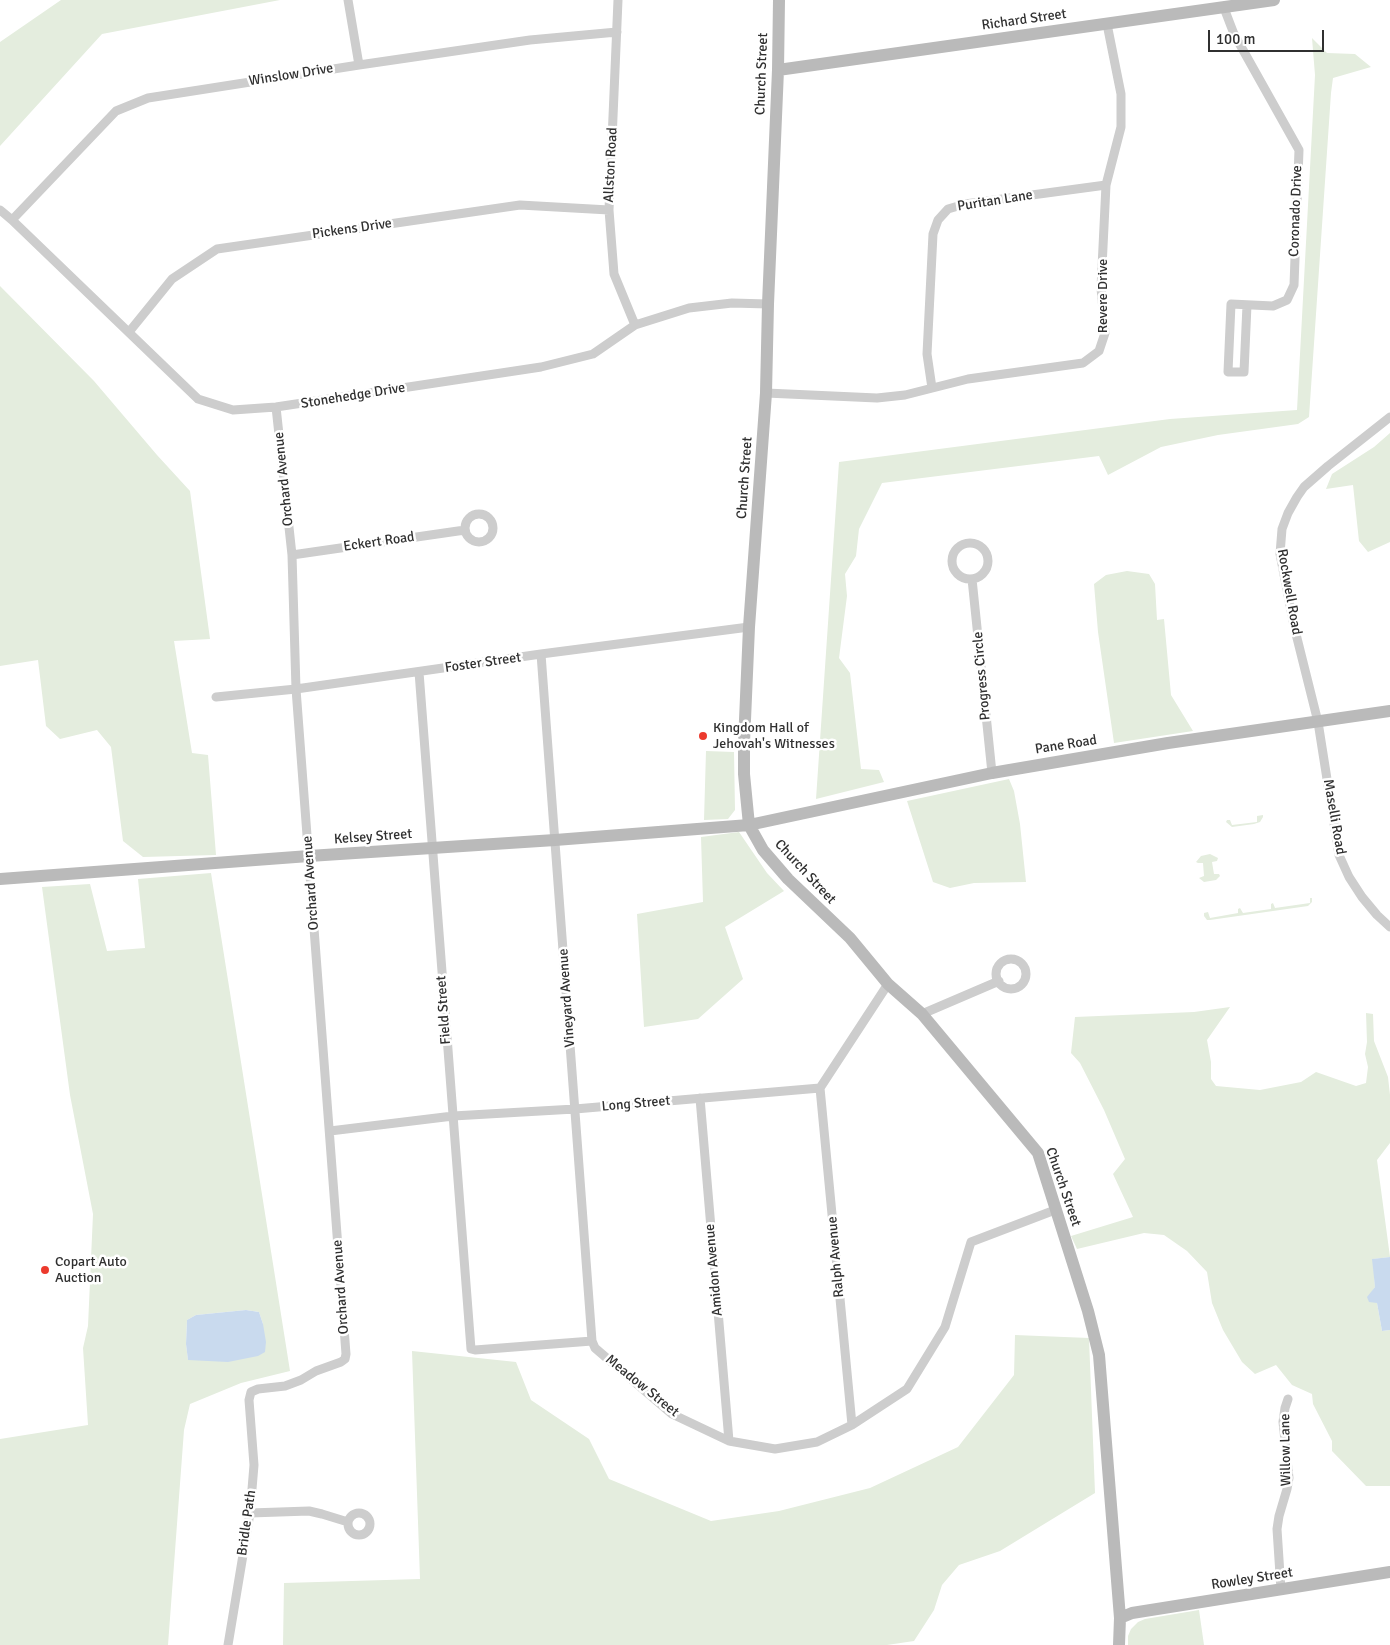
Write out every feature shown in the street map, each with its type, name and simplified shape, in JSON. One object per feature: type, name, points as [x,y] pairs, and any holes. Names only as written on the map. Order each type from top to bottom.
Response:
[{"type":"street","points":[[348,0],[359,64]]},
{"type":"street","name":"Allston Road","points":[[618,0],[609,210],[614,274],[635,325]]},
{"type":"street","name":"Church Street","points":[[779,0],[766,393],[749,627],[744,743],[745,789],[749,824],[763,850],[788,879],[850,938],[888,984],[922,1014],[1038,1153],[1088,1311],[1098,1354],[1120,1618],[1119,1645]]},
{"type":"street","name":"Richard Street","points":[[778,70],[1274,0]]},
{"type":"street","name":"Coronado Drive","points":[[1224,8],[1234,34],[1298,150],[1294,285],[1287,300],[1273,306],[1231,304],[1228,372],[1244,372],[1247,305]]},
{"type":"street","name":"Revere Drive","points":[[766,393],[877,398],[905,395],[968,379],[1083,363],[1099,351],[1105,333],[1101,288],[1106,184],[1121,127],[1121,94],[1107,24]]},
{"type":"street","name":"Winslow Drive","points":[[12,220],[116,112],[148,98],[359,64],[530,40],[617,32]]},
{"type":"street","name":"Puritan Lane","points":[[932,388],[928,354],[934,234],[938,220],[948,209],[965,204],[1106,184]]},
{"type":"street","name":"Pickens Drive","points":[[129,332],[172,279],[217,248],[520,205],[609,210]]},
{"type":"street","name":"Stonehedge Drive","points":[[0,210],[198,399],[233,410],[276,407],[541,367],[593,354],[635,325],[689,308],[732,303],[768,304]]},
{"type":"street","name":"Orchard Avenue","points":[[249,1400],[252,1392],[255,1390],[285,1386],[345,1359],[330,1131],[296,689],[292,555],[276,407]]},
{"type":"street","name":"Rockwell Road","points":[[1318,722],[1283,577],[1280,554],[1282,529],[1297,497],[1304,487],[1390,417]]},
{"type":"street","name":"Eckert Road","points":[[292,555],[465,530]]},
{"type":"street","points":[[970,543],[980,546],[988,560],[985,570],[978,577],[972,579],[958,574],[952,562],[957,548],[970,543]]},
{"type":"street","name":"Progress Circle","points":[[972,579],[992,772]]},
{"type":"street","name":"Foster Street","points":[[216,697],[296,689],[749,627]]},
{"type":"street","name":"Vineyard Avenue","points":[[541,654],[592,1341]]},
{"type":"street","name":"Field Street","points":[[419,672],[471,1349],[592,1341]]},
{"type":"street","name":"Pane Road","points":[[749,824],[992,772],[1168,743],[1390,711]]},
{"type":"street","name":"Maselli Road","points":[[1318,722],[1340,855],[1349,877],[1362,897],[1390,927]]},
{"type":"street","name":"Kelsey Street","points":[[0,879],[555,840],[749,824]]},
{"type":"street","points":[[922,1014],[999,982]]},
{"type":"street","points":[[820,1088],[888,984]]},
{"type":"street","name":"Long Street","points":[[330,1131],[453,1116],[575,1109],[820,1088]]},
{"type":"street","name":"Ralph Avenue","points":[[820,1088],[852,1425]]},
{"type":"street","name":"Amidon Avenue","points":[[700,1098],[729,1441]]},
{"type":"street","name":"Meadow Street","points":[[592,1341],[595,1348],[672,1414],[729,1441],[775,1449],[817,1442],[852,1425],[907,1389],[945,1328],[971,1242],[1056,1210]]},
{"type":"street","name":"Bridle Path","points":[[228,1645],[250,1513],[254,1465],[249,1400]]},
{"type":"street","name":"Willow Lane","points":[[1281,1590],[1277,1529],[1289,1478],[1283,1422],[1288,1400]]},
{"type":"street","points":[[250,1513],[309,1511],[348,1522]]},
{"type":"street","name":"Rowley Street","points":[[1120,1618],[1132,1613],[1390,1572]]},
{"type":"green space","points":[[61,0],[280,0],[102,34],[0,146],[0,42]]},
{"type":"green space","points":[[1312,38],[1327,53],[1355,54],[1371,67],[1333,78],[1309,417],[1298,424],[1218,435],[1161,447],[1108,475],[1099,456],[882,483],[859,529],[856,556],[845,574],[847,596],[839,658],[850,673],[861,769],[879,770],[884,782],[816,799],[839,462],[1170,419],[1297,410],[1315,75]]},
{"type":"green space","points":[[0,286],[94,381],[190,491],[210,639],[174,641],[192,753],[208,755],[216,855],[143,857],[123,841],[111,747],[97,730],[60,739],[46,726],[38,660],[0,666]]},
{"type":"green space","points":[[1390,433],[1390,542],[1368,552],[1359,541],[1353,485],[1326,489],[1332,474],[1374,447]]},
{"type":"green space","points":[[1127,571],[1149,574],[1155,584],[1157,620],[1164,619],[1171,695],[1193,731],[1114,743],[1098,632],[1094,584],[1106,575]]},
{"type":"green space","points":[[706,751],[734,752],[735,810],[728,819],[704,820]]},
{"type":"green space","points":[[1009,779],[1014,791],[1020,824],[1026,882],[974,883],[950,888],[933,882],[907,801]]},
{"type":"green space","points":[[1263,815],[1260,822],[1254,824],[1232,827],[1226,822],[1230,820],[1232,825],[1257,822],[1257,816]]},
{"type":"green space","points":[[739,832],[767,873],[784,891],[725,927],[743,979],[698,1019],[644,1027],[637,914],[703,902],[701,837]]},
{"type":"green space","points":[[1210,854],[1218,858],[1217,861],[1212,862],[1214,874],[1219,874],[1220,876],[1216,880],[1204,882],[1199,878],[1204,876],[1203,863],[1196,862],[1201,856]]},
{"type":"green space","points":[[211,873],[290,1371],[241,1383],[190,1404],[184,1430],[168,1645],[0,1645],[0,1439],[88,1425],[83,1348],[88,1326],[93,1214],[70,1095],[42,887],[90,884],[107,951],[145,948],[138,879]],"holes":[[[246,1310],[259,1312],[263,1324],[188,1360],[186,1344],[187,1320],[196,1315]]]},
{"type":"green space","points":[[1310,898],[1312,898],[1312,902],[1308,906],[1210,920],[1207,920],[1204,916],[1204,913],[1208,912],[1210,918],[1238,913],[1240,908],[1243,913],[1271,909],[1271,904],[1273,903],[1275,908],[1310,903]]},
{"type":"green space","points":[[1230,1007],[1207,1040],[1211,1062],[1211,1079],[1216,1086],[1260,1090],[1301,1082],[1316,1072],[1356,1086],[1366,1083],[1368,1067],[1365,1054],[1367,1042],[1366,1013],[1373,1014],[1374,1041],[1388,1077],[1390,1095],[1390,1143],[1377,1160],[1390,1257],[1373,1259],[1375,1287],[1371,1293],[1377,1303],[1382,1331],[1390,1330],[1390,1486],[1366,1486],[1332,1451],[1332,1441],[1313,1404],[1312,1394],[1292,1385],[1276,1365],[1255,1374],[1242,1362],[1223,1330],[1212,1303],[1207,1272],[1187,1251],[1164,1235],[1144,1233],[1077,1249],[1071,1236],[1133,1217],[1113,1174],[1125,1159],[1104,1110],[1080,1063],[1071,1053],[1075,1017],[1194,1012]]},
{"type":"green space","points":[[1015,1335],[1089,1338],[1095,1493],[1000,1551],[959,1565],[942,1585],[934,1610],[914,1641],[887,1645],[283,1645],[284,1583],[420,1579],[412,1351],[516,1362],[531,1400],[589,1439],[609,1479],[711,1521],[779,1511],[870,1488],[958,1447],[1014,1375]]},
{"type":"green space","points":[[1199,1610],[1204,1645],[1128,1645],[1128,1636],[1131,1629],[1138,1622],[1145,1619]]},
{"type":"water","points":[[1390,1257],[1390,1330],[1382,1331],[1377,1303],[1369,1302],[1367,1297],[1375,1287],[1372,1259]]},
{"type":"water","points":[[246,1310],[259,1312],[266,1342],[265,1352],[258,1356],[228,1362],[188,1360],[186,1344],[187,1320],[196,1315]]},
{"type":"place","name":"Kingdom Hall of Jehovah's Witnesses","points":[[703,736]]},
{"type":"place","name":"Copart Auto Auction","points":[[45,1270]]}]
